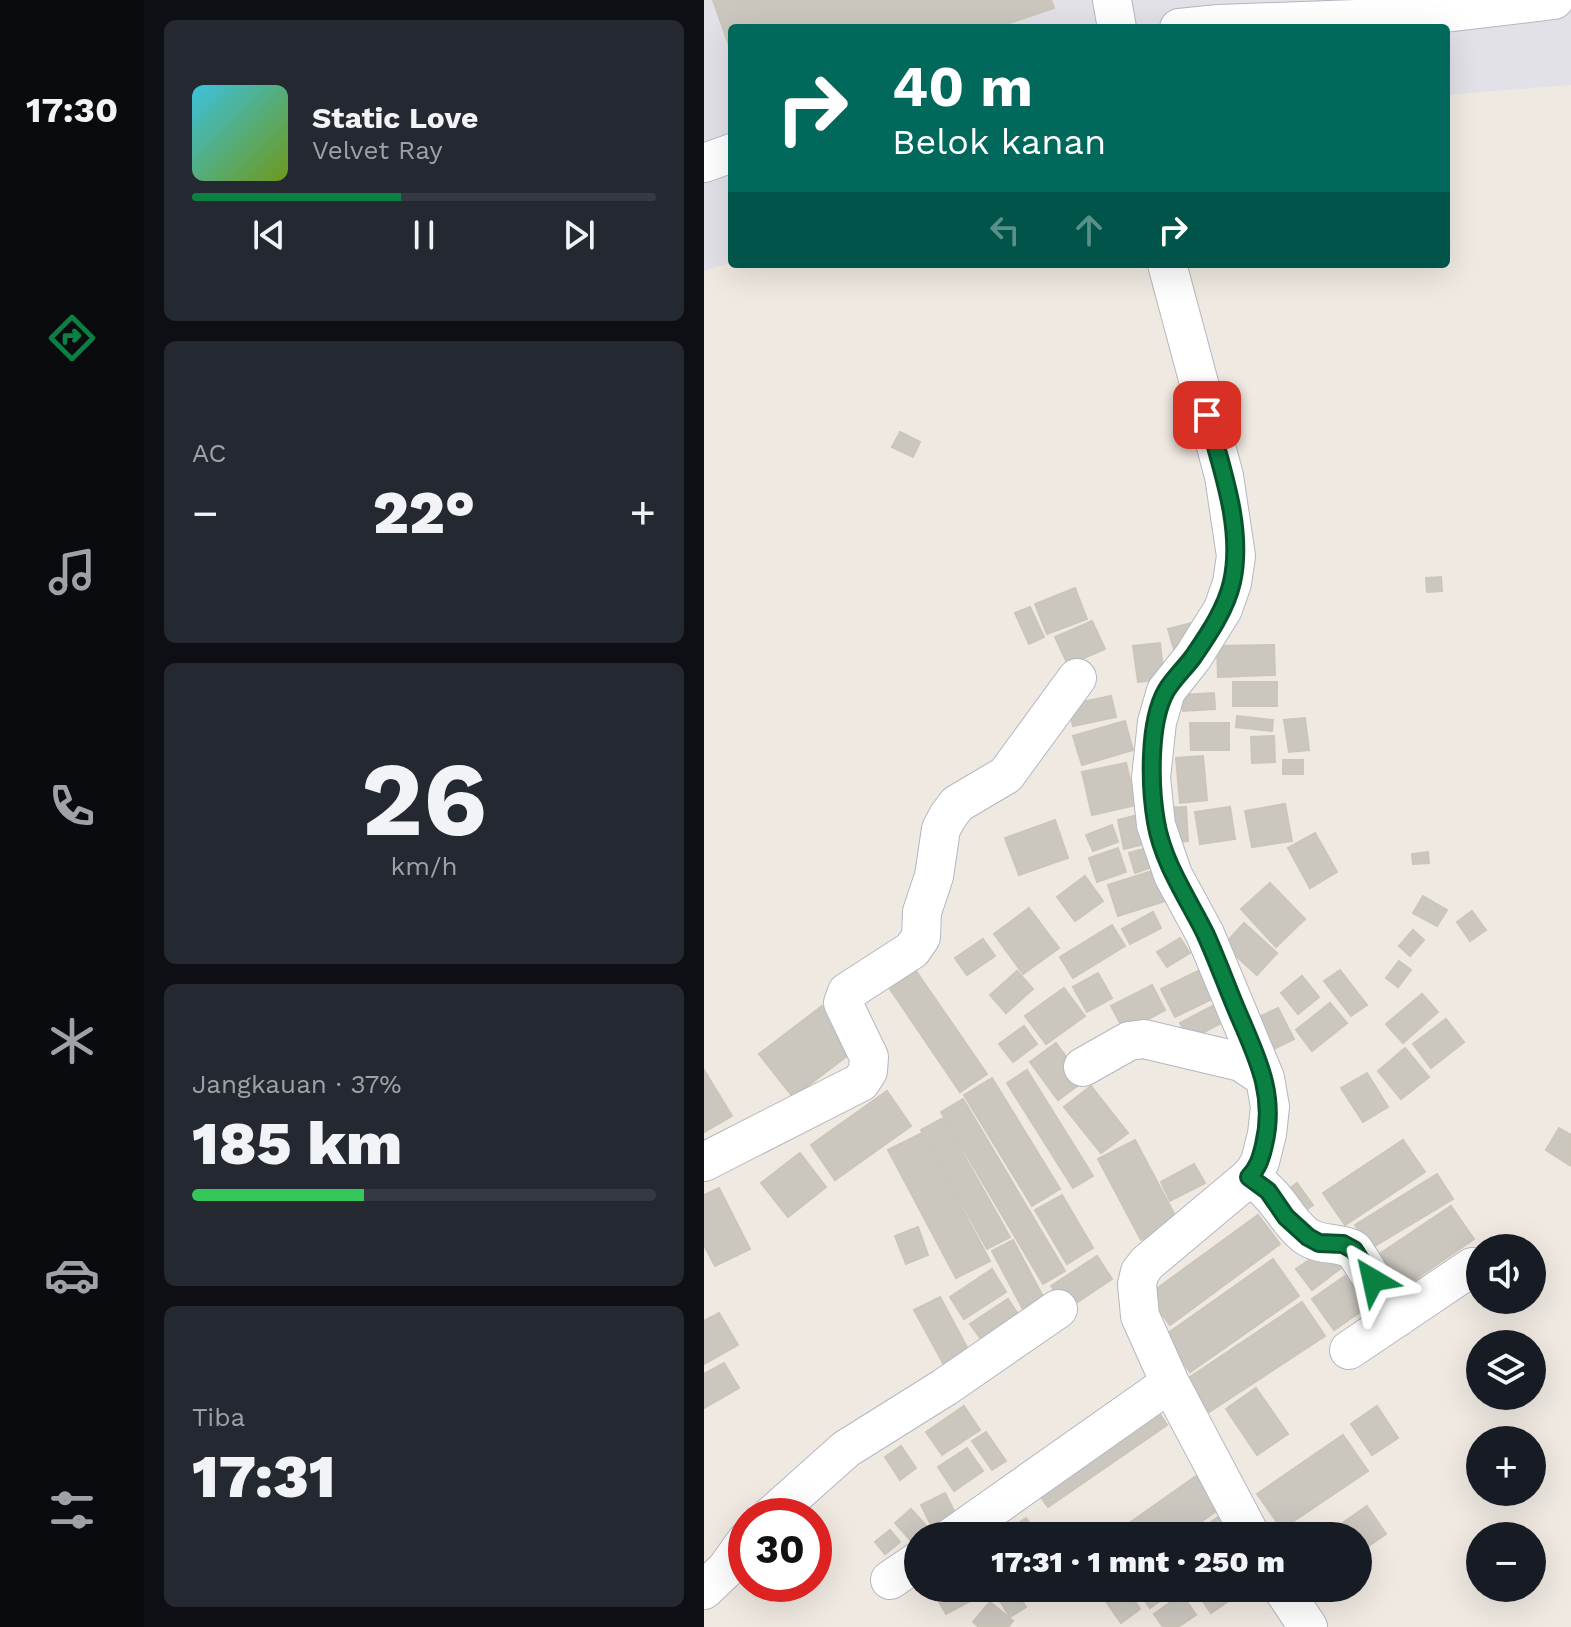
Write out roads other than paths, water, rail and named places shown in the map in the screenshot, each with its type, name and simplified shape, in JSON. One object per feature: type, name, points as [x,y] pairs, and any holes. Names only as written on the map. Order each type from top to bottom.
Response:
[{"type":"street","points":[[1112,0],[1116,24]]},
{"type":"street","points":[[1219,24],[1411,17],[1554,0]]},
{"type":"street","points":[[704,163],[728,154]]},
{"type":"street","points":[[1168,268],[1224,476],[1236,556],[1232,583],[1223,609],[1193,657],[1166,691],[1157,722],[1151,778],[1156,825],[1173,875],[1205,934],[1265,1078],[1270,1107],[1260,1162],[1249,1177],[1147,1263],[1140,1272],[1137,1284],[1140,1316],[1170,1383],[1244,1522]]},
{"type":"street","points":[[704,1162],[861,1082],[868,1071],[869,1057],[843,1003],[847,992],[912,950],[921,937],[922,912],[934,876],[941,829],[948,816],[957,804],[1006,775],[1077,678]]},
{"type":"street","points":[[1083,1067],[1129,1041],[1144,1039],[1241,1062],[1265,1078]]},
{"type":"street","points":[[1249,1177],[1268,1191],[1286,1217],[1308,1237],[1319,1243],[1343,1244],[1354,1250],[1397,1318]]},
{"type":"street","points":[[1349,1350],[1466,1271]]},
{"type":"street","points":[[791,1498],[846,1449],[945,1387],[1058,1309]]},
{"type":"street","points":[[973,1522],[1170,1383]]},
{"type":"street","points":[[704,1590],[728,1566]]},
{"type":"street","points":[[1291,1602],[1308,1627]]}]
